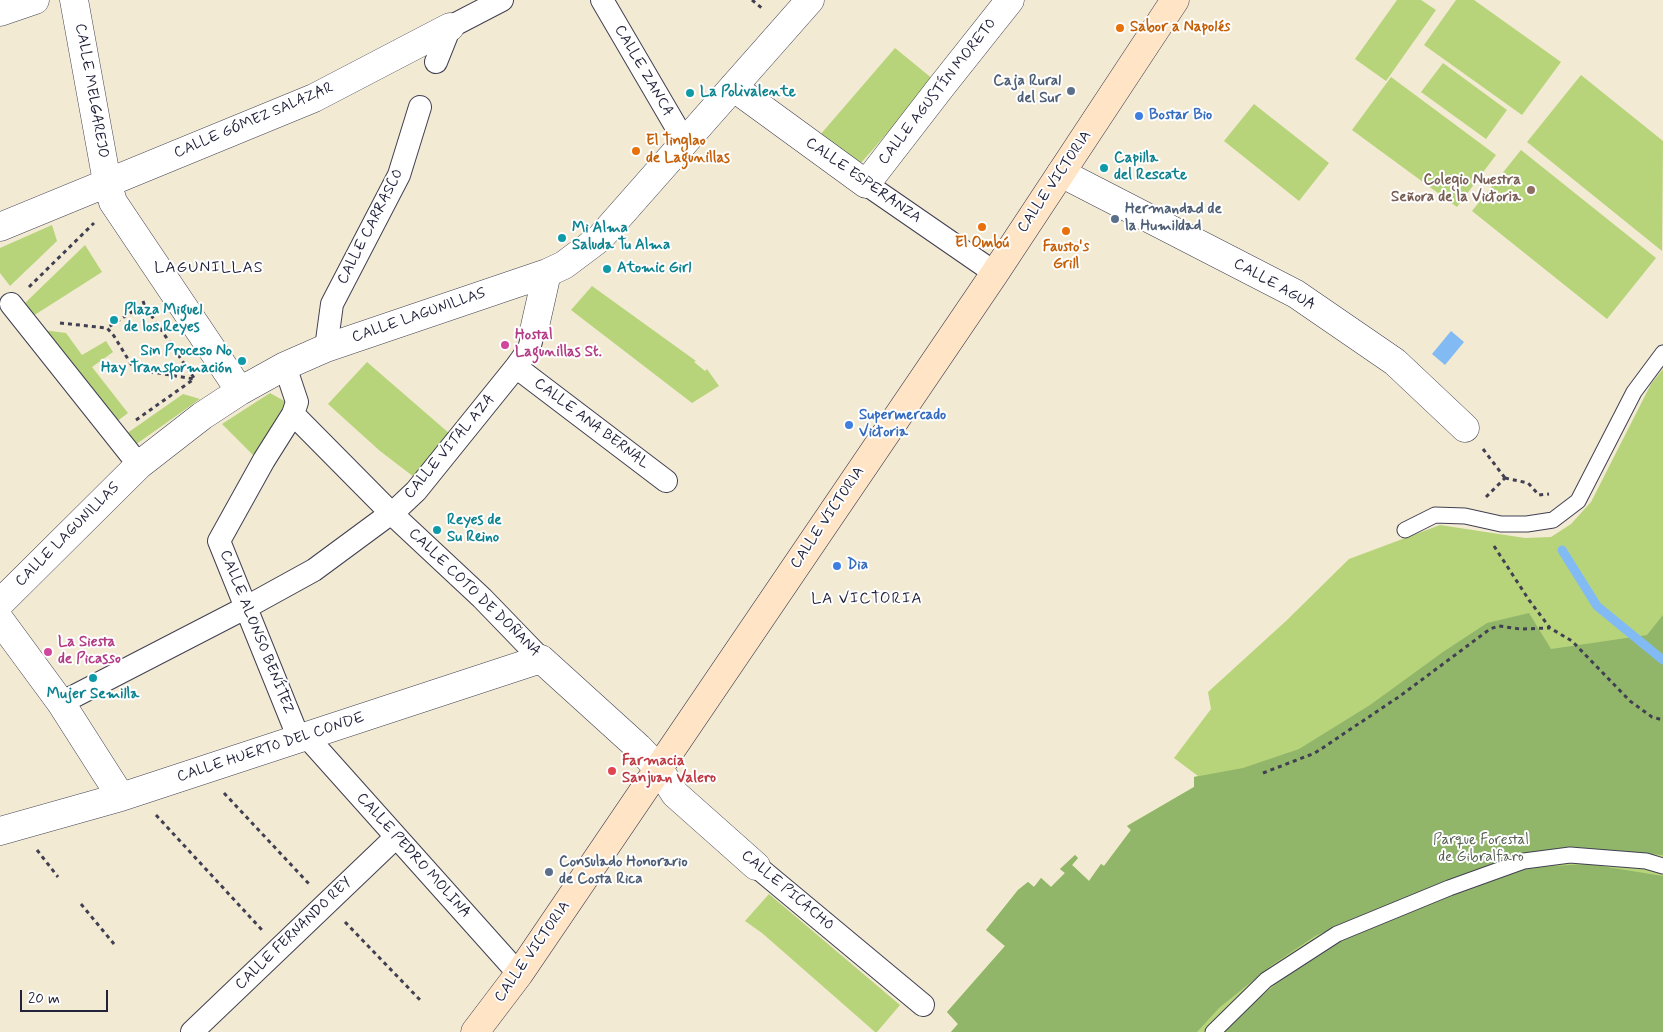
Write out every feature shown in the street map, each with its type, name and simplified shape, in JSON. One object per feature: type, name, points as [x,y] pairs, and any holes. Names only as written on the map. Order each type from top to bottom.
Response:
[{"type":"main road","name":"CALLE VICTORIA","points":[[475,1032],[519,974],[659,769],[995,273],[1175,0]]},
{"type":"street","points":[[0,12],[35,0]]},
{"type":"street","name":"CALLE MELGAREJO","points":[[74,0],[107,182]]},
{"type":"street","name":"CALLE GÓMEZ SALAZAR","points":[[0,226],[314,98],[502,0]]},
{"type":"street","name":"CALLE ZANCA","points":[[602,0],[685,142]]},
{"type":"street","name":"CALLE LAGUNILLAS","points":[[0,603],[139,465],[202,416],[232,381],[285,366],[326,348],[547,273],[564,265],[600,238],[810,0]]},
{"type":"street","name":"CALLE AGUSTÍN MORETO","points":[[866,184],[1010,0]]},
{"type":"street","points":[[436,62],[450,27]]},
{"type":"street","name":"CALLE ESPERANZA","points":[[733,87],[866,184],[995,273]]},
{"type":"street","name":"CALLE CARRASCO","points":[[326,348],[332,304],[400,175],[420,107]]},
{"type":"street","name":"CALLE AGUA","points":[[1061,173],[1296,294],[1395,362],[1465,428]]},
{"type":"street","points":[[107,182],[113,202],[232,381]]},
{"type":"street","name":"CALLE VITAL AZA","points":[[60,703],[246,608],[314,570],[391,513],[416,490],[530,349],[547,273]]},
{"type":"street","points":[[18,297],[115,435],[139,465]]},
{"type":"street","points":[[285,366],[297,402],[293,414]]},
{"type":"street","name":"CALLE ANA BERNAL","points":[[516,367],[666,481]]},
{"type":"street","name":"CALLE COTO DE DOÑANA","points":[[293,414],[391,513],[482,598],[541,659],[638,747],[659,769]]},
{"type":"street","name":"CALLE ALONSO BENÍTEZ","points":[[293,414],[264,460],[219,541],[303,738]]},
{"type":"street","points":[[0,620],[129,795]]},
{"type":"street","name":"CALLE HUERTO DEL CONDE","points":[[0,832],[129,795],[541,659]]},
{"type":"street","name":"CALLE PEDRO MOLINA","points":[[303,738],[396,837],[519,974]]},
{"type":"street","name":"CALLE PICACHO","points":[[659,769],[675,794],[756,866],[924,1005]]},
{"type":"street","name":"CALLE FERNANDO REY","points":[[192,1032],[396,837]]},
{"type":"lane","points":[[1405,530],[1435,516],[1465,516],[1501,524],[1527,524],[1553,520],[1578,501],[1634,392],[1663,353]]},
{"type":"lane","points":[[1213,1032],[1266,980],[1338,934],[1449,888],[1524,861],[1570,855],[1646,861],[1663,866]]},
{"type":"path","points":[[90,216],[99,231]]},
{"type":"path","points":[[18,297],[94,223]]},
{"type":"path","points":[[140,296],[194,379]]},
{"type":"path","points":[[56,323],[107,328],[144,304]]},
{"type":"path","points":[[107,328],[134,369],[206,381],[232,381]]},
{"type":"path","points":[[115,435],[194,379]]},
{"type":"path","points":[[1495,465],[1505,478],[1528,482],[1535,491]]},
{"type":"path","points":[[1480,520],[1501,559],[1550,628],[1572,641],[1630,701],[1652,717],[1663,720]]},
{"type":"path","points":[[1263,773],[1315,753],[1392,702],[1490,630],[1500,626],[1520,629],[1550,628]]},
{"type":"path","points":[[129,795],[279,949]]},
{"type":"path","points":[[81,904],[114,944]]},
{"type":"green space","points":[[1397,0],[1421,0],[1436,10],[1386,81],[1355,59]]},
{"type":"green space","points":[[1456,0],[1474,0],[1561,62],[1522,115],[1424,45]]},
{"type":"green space","points":[[895,48],[934,80],[860,164],[820,135]]},
{"type":"green space","points":[[1443,63],[1507,110],[1486,139],[1421,92]]},
{"type":"green space","points":[[1581,75],[1663,141],[1662,251],[1527,142]]},
{"type":"green space","points":[[1391,77],[1496,155],[1457,207],[1352,130]]},
{"type":"green space","points":[[1254,104],[1329,163],[1299,201],[1224,141]]},
{"type":"green space","points":[[1521,150],[1656,258],[1607,319],[1472,211]]},
{"type":"green space","points":[[52,225],[57,241],[10,286],[0,273],[0,248]]},
{"type":"green space","points":[[85,245],[102,272],[33,316],[24,304]]},
{"type":"green space","points":[[592,286],[696,361],[694,362],[705,371],[707,369],[719,386],[692,403],[571,310]]},
{"type":"green space","points":[[43,330],[66,333],[82,355],[106,341],[113,352],[92,367],[128,413],[116,422]]},
{"type":"green space","points":[[367,362],[450,434],[414,477],[380,451],[328,404]]},
{"type":"green space","name":"Parque Forestal de Gibralfaro","points":[[1663,369],[1663,1032],[951,1032],[958,1024],[947,1012],[1005,946],[986,930],[1018,890],[1028,882],[1034,887],[1041,878],[1051,887],[1065,873],[1060,869],[1075,855],[1078,858],[1072,865],[1089,881],[1101,864],[1104,866],[1131,830],[1127,826],[1194,787],[1194,777],[1198,776],[1174,758],[1211,709],[1208,692],[1286,621],[1349,559],[1440,525],[1525,538],[1551,537],[1571,524],[1591,502],[1651,384]]},
{"type":"green space","points":[[270,393],[286,402],[254,456],[222,424]]},
{"type":"green space","points":[[183,394],[200,399],[135,445],[126,434]]},
{"type":"green space","name":"Parque Forestal de Gibralfaro","points":[[1529,613],[1551,649],[1647,635],[1663,615],[1663,855],[1569,847],[1526,853],[1459,877],[1315,936],[1272,965],[1219,1008],[1197,1032],[951,1032],[958,1024],[947,1012],[1005,946],[986,930],[1018,890],[1028,882],[1034,887],[1041,878],[1051,887],[1065,873],[1060,869],[1075,855],[1078,858],[1072,865],[1089,881],[1101,864],[1104,866],[1131,830],[1127,826],[1194,787],[1194,777],[1243,768],[1299,749],[1370,705],[1443,652],[1487,623]]},
{"type":"green space","points":[[1588,864],[1663,876],[1663,1032],[1221,1032],[1276,984],[1342,938],[1521,868]]},
{"type":"green space","points":[[769,894],[900,1005],[877,1032],[762,933],[745,921]]},
{"type":"water","points":[[1451,331],[1464,342],[1445,365],[1432,354]]},
{"type":"waterway","points":[[1562,550],[1597,606],[1663,660]]},
{"type":"place","name":"Sabor a Napolés","points":[[1120,28]]},
{"type":"place","name":"Caja Rural del Sur","points":[[1071,91]]},
{"type":"place","name":"La Polivalente","points":[[690,93]]},
{"type":"place","name":"Bostar Bio","points":[[1139,116]]},
{"type":"place","name":"El Tinglao de Lagunillas","points":[[636,151]]},
{"type":"place","name":"Capilla del Rescate","points":[[1104,168]]},
{"type":"place","name":"Colegio Nuestra Señora de la Victoria","points":[[1531,190]]},
{"type":"place","name":"Hermandad de la Humildad","points":[[1115,219]]},
{"type":"place","name":"El Ombú","points":[[982,227]]},
{"type":"place","name":"Fausto's Grill","points":[[1066,231]]},
{"type":"place","name":"Mi Alma Saluda Tu Alma","points":[[562,238]]},
{"type":"place","name":"Atomic Girl","points":[[607,269]]},
{"type":"place","name":"Plaza Miguel de los Reyes","points":[[114,320]]},
{"type":"place","name":"Hostal Lagunillas St.","points":[[505,345]]},
{"type":"place","name":"Sin Proceso No Hay Transformación","points":[[242,361]]},
{"type":"place","name":"Supermercado Victoria","points":[[849,425]]},
{"type":"place","name":"Reyes de Su Reino","points":[[437,530]]},
{"type":"place","name":"Dia","points":[[837,566]]},
{"type":"place","name":"La Siesta de Picasso","points":[[48,652]]},
{"type":"place","name":"Mujer Semilla","points":[[93,678]]},
{"type":"place","name":"Farmacia Sanjuan Valero","points":[[612,771]]},
{"type":"place","name":"Consulado Honorario de Costa Rica","points":[[549,872]]},
{"type":"district","name":"LAGUNILLAS","points":[[209,269]]},
{"type":"district","name":"LA VICTORIA","points":[[867,600]]}]
